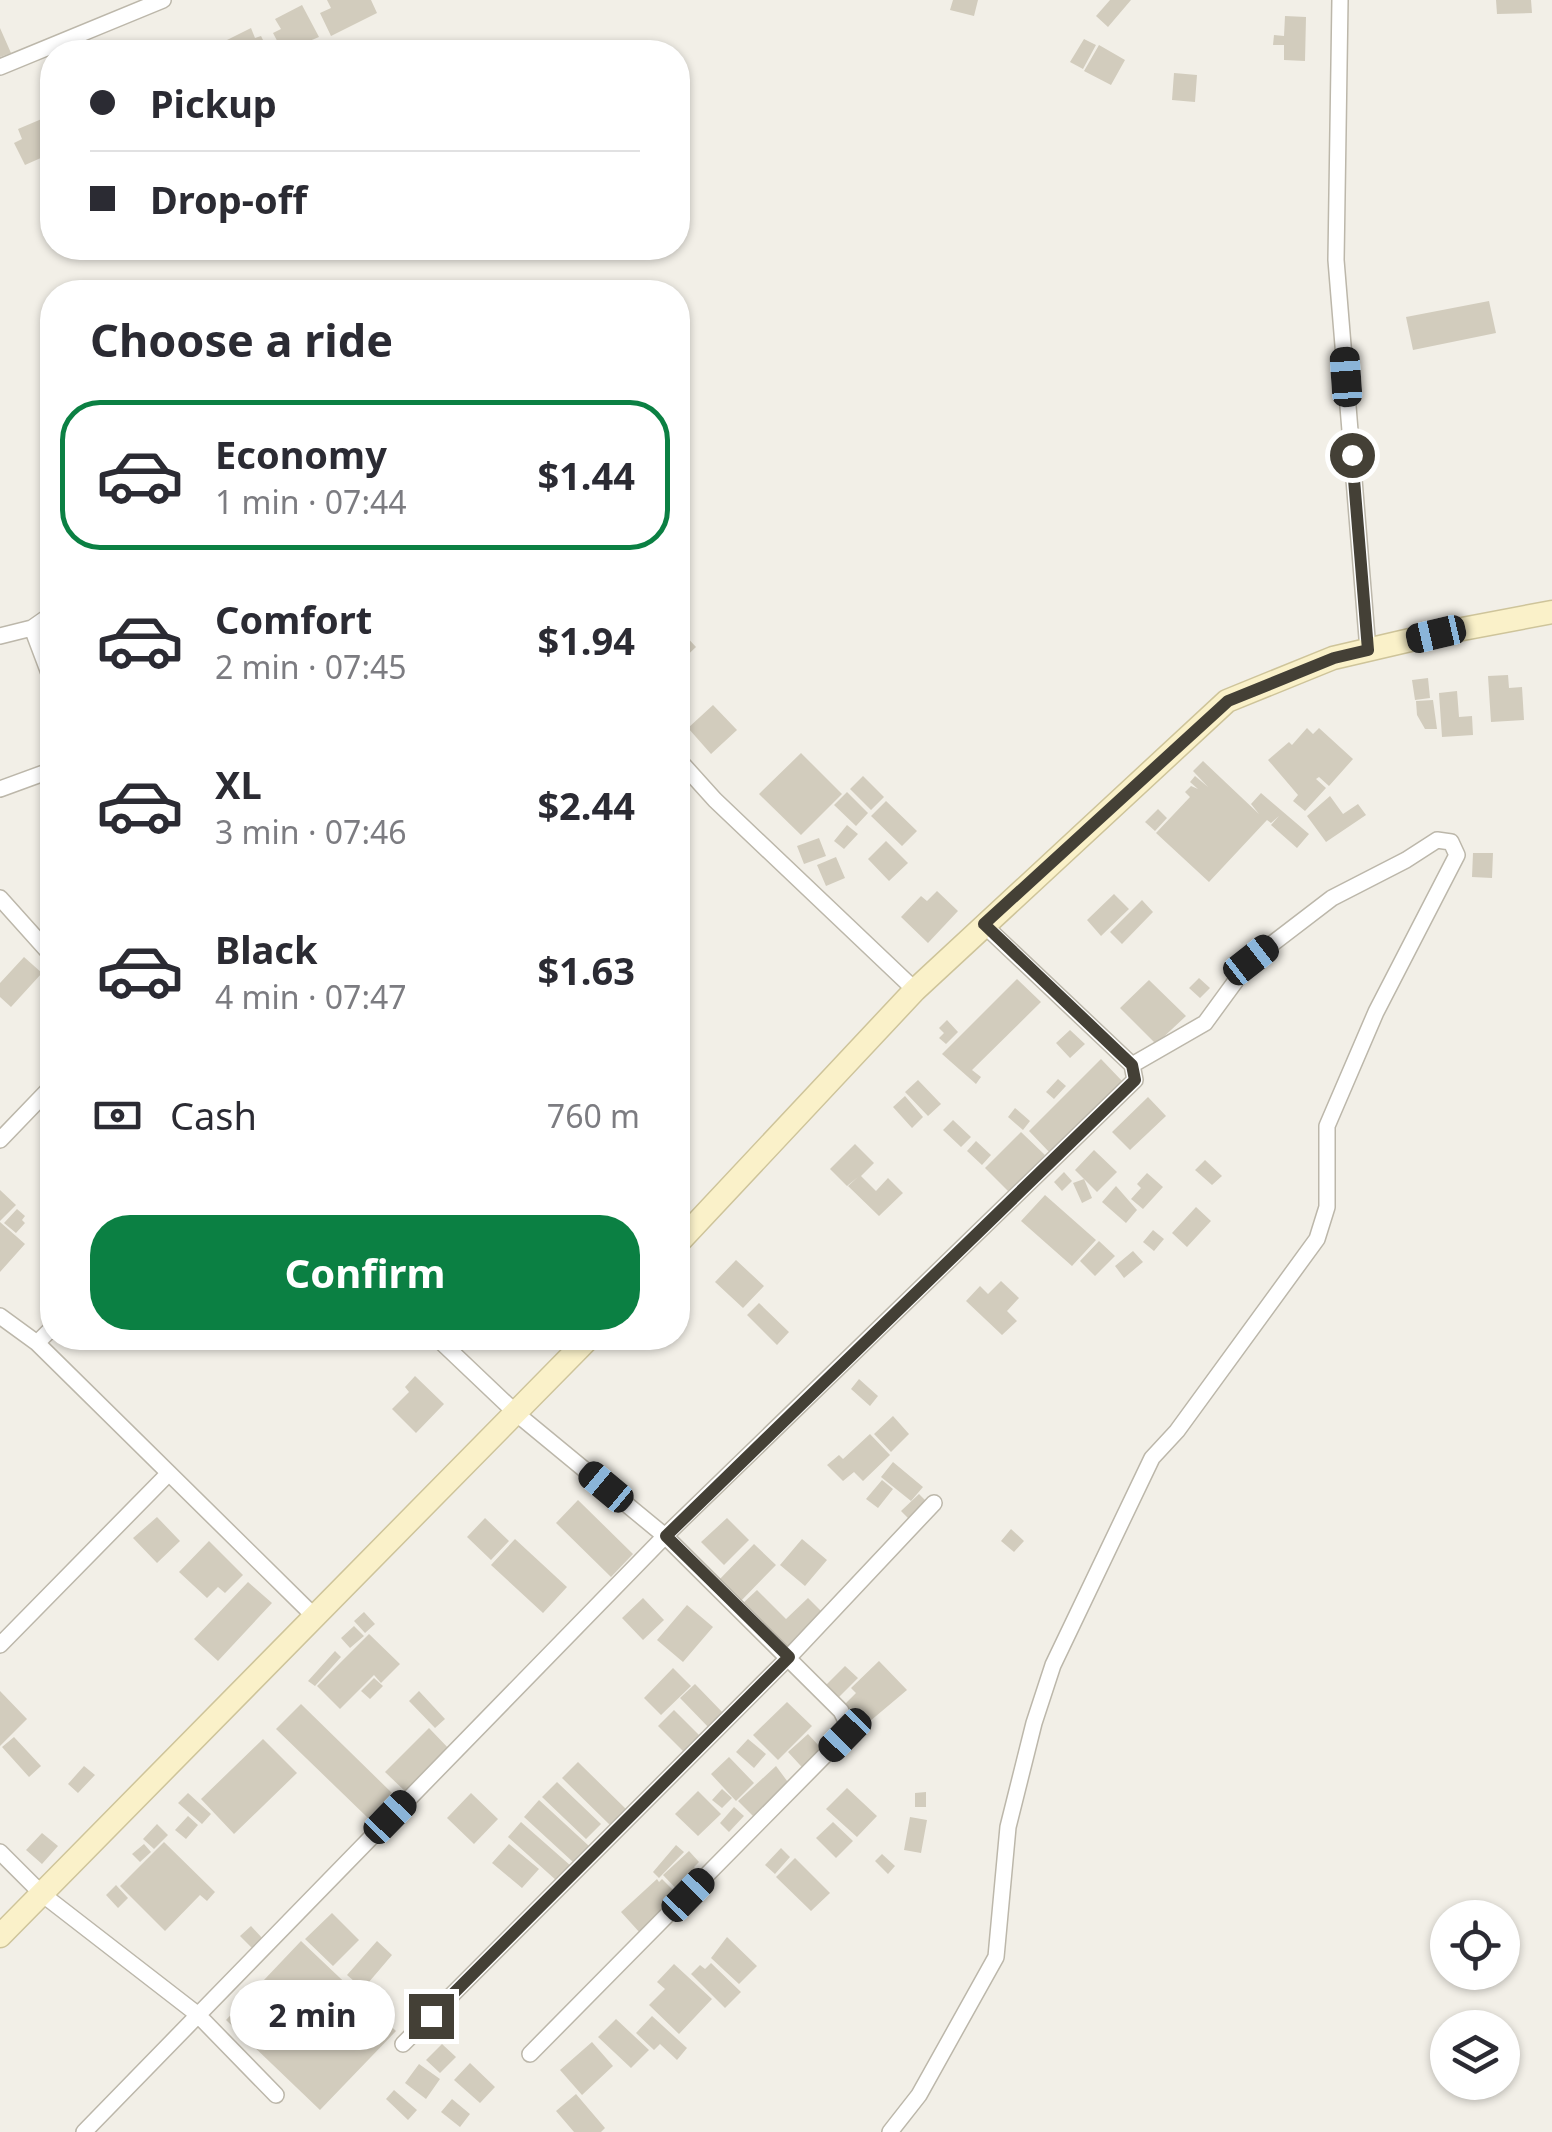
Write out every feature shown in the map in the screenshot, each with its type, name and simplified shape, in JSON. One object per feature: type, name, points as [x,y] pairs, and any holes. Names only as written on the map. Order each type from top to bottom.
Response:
[{"type":"street","points":[[66,40],[163,0]]},
{"type":"street","points":[[1340,0],[1336,260],[1368,650]]},
{"type":"street","points":[[0,67],[40,51]]},
{"type":"street","points":[[690,1230],[914,990],[1228,701],[1334,658],[1552,612]]},
{"type":"street","points":[[0,636],[40,622]]},
{"type":"street","points":[[32,628],[40,649]]},
{"type":"street","points":[[690,772],[914,990]]},
{"type":"street","points":[[0,790],[40,775]]},
{"type":"street","points":[[890,2132],[919,2095],[996,1957],[1008,1827],[1053,1665],[1152,1458],[1177,1430],[1317,1239],[1328,1207],[1328,1126],[1376,1012],[1456,855],[1451,842],[1437,840],[1332,898],[1251,960],[1204,1023],[1132,1065]]},
{"type":"street","points":[[0,898],[40,943]]},
{"type":"street","points":[[84,2132],[666,1536],[1135,1080],[1132,1065],[984,924]]},
{"type":"street","points":[[0,1140],[40,1098]]},
{"type":"street","points":[[0,1316],[40,1346]]},
{"type":"street","points":[[37,1343],[40,1340]]},
{"type":"street","points":[[44,1350],[316,1618]]},
{"type":"street","points":[[450,1350],[517,1414],[666,1536],[842,1711],[846,1721],[845,1735],[530,2054]]},
{"type":"street","points":[[0,1936],[577,1350]]},
{"type":"street","points":[[0,1645],[168,1473]]},
{"type":"street","points":[[403,2044],[789,1657],[934,1503]]},
{"type":"street","points":[[0,1852],[42,1894],[197,2014],[276,2095]]},
{"type":"building","points":[[327,0],[371,0],[377,13],[331,36],[320,13],[331,8]]},
{"type":"building","points":[[953,0],[978,0],[974,16],[950,10]]},
{"type":"building","points":[[1110,0],[1131,0],[1108,27],[1096,16]]},
{"type":"building","points":[[1496,0],[1531,0],[1532,13],[1497,14]]},
{"type":"building","points":[[302,5],[319,37],[277,40],[273,33],[281,29],[275,19]]},
{"type":"building","points":[[1285,16],[1306,17],[1305,61],[1284,60],[1284,45],[1273,45],[1274,35],[1284,36]]},
{"type":"building","points":[[0,28],[11,53],[0,57]]},
{"type":"building","points":[[251,28],[255,38],[261,36],[263,40],[227,40]]},
{"type":"building","points":[[1084,39],[1096,45],[1083,69],[1070,62]]},
{"type":"building","points":[[1099,45],[1125,60],[1111,85],[1084,71]]},
{"type":"building","points":[[1174,73],[1197,75],[1195,102],[1172,100]]},
{"type":"building","points":[[40,120],[40,158],[25,165],[14,143],[22,139],[18,129]]},
{"type":"building","points":[[1489,301],[1496,333],[1413,350],[1406,317]]},
{"type":"building","points":[[1508,675],[1509,688],[1522,687],[1524,720],[1491,722],[1488,676]]},
{"type":"building","points":[[1428,678],[1430,698],[1415,700],[1412,680]]},
{"type":"building","points":[[1457,691],[1459,717],[1472,716],[1473,735],[1442,737],[1439,693]]},
{"type":"building","points":[[1433,700],[1437,729],[1425,729],[1417,715],[1416,701]]},
{"type":"building","points":[[713,705],[737,730],[711,754],[690,726]]},
{"type":"building","points":[[1307,728],[1313,734],[1319,728],[1353,759],[1329,786],[1319,777],[1316,779],[1326,788],[1305,811],[1293,801],[1298,795],[1268,760],[1289,742],[1292,745]]},
{"type":"building","points":[[801,753],[842,794],[801,835],[759,794]]},
{"type":"building","points":[[1203,761],[1259,814],[1251,804],[1261,793],[1309,834],[1297,848],[1271,825],[1279,816],[1271,823],[1267,820],[1209,882],[1156,833],[1190,797],[1185,792],[1191,786],[1198,789],[1190,782],[1195,776],[1208,787],[1193,771]]},
{"type":"building","points":[[863,776],[884,797],[871,810],[850,789]]},
{"type":"building","points":[[847,792],[868,813],[856,826],[834,805]]},
{"type":"building","points":[[1330,796],[1343,814],[1358,804],[1366,815],[1326,842],[1307,816]]},
{"type":"building","points":[[886,801],[917,831],[902,846],[871,816]]},
{"type":"building","points":[[1158,809],[1167,818],[1155,831],[1145,822]]},
{"type":"building","points":[[847,825],[858,834],[844,849],[834,841]]},
{"type":"building","points":[[819,838],[826,856],[804,864],[797,846]]},
{"type":"building","points":[[886,841],[908,863],[889,881],[868,859]]},
{"type":"building","points":[[1473,853],[1493,853],[1492,878],[1472,877]]},
{"type":"building","points":[[836,857],[845,878],[826,886],[817,865]]},
{"type":"building","points":[[937,891],[958,911],[928,943],[901,917],[921,896],[927,901]]},
{"type":"building","points":[[1114,894],[1129,909],[1101,936],[1087,920]]},
{"type":"building","points":[[1142,900],[1153,912],[1122,944],[1110,932]]},
{"type":"building","points":[[24,957],[40,971],[11,1007],[0,997],[0,983]]},
{"type":"building","points":[[1199,978],[1210,988],[1200,998],[1189,988]]},
{"type":"building","points":[[1017,979],[1041,1002],[972,1070],[981,1077],[976,1084],[942,1054]]},
{"type":"building","points":[[1149,980],[1186,1016],[1156,1044],[1120,1008]]},
{"type":"building","points":[[947,1020],[958,1032],[946,1044],[939,1038],[944,1033],[939,1028]]},
{"type":"building","points":[[1070,1030],[1085,1044],[1070,1058],[1056,1043]]},
{"type":"building","points":[[1101,1059],[1123,1082],[1051,1154],[1029,1131]]},
{"type":"building","points":[[1058,1079],[1066,1086],[1054,1099],[1046,1092]]},
{"type":"building","points":[[918,1080],[941,1104],[928,1116],[905,1092]]},
{"type":"building","points":[[905,1096],[923,1117],[912,1128],[893,1107]]},
{"type":"building","points":[[1148,1097],[1166,1116],[1130,1150],[1112,1132]]},
{"type":"building","points":[[1015,1108],[1030,1121],[1023,1130],[1008,1117]]},
{"type":"building","points":[[953,1120],[971,1137],[961,1147],[943,1130]]},
{"type":"building","points":[[1021,1132],[1045,1155],[1009,1192],[985,1168]]},
{"type":"building","points":[[976,1141],[991,1155],[982,1165],[967,1151]]},
{"type":"building","points":[[855,1144],[874,1163],[861,1176],[876,1191],[888,1178],[903,1193],[879,1216],[848,1186],[858,1177],[847,1186],[830,1169]]},
{"type":"building","points":[[1094,1150],[1117,1172],[1097,1192],[1075,1170]]},
{"type":"building","points":[[1205,1160],[1222,1176],[1212,1185],[1195,1170]]},
{"type":"building","points":[[1064,1172],[1072,1181],[1062,1191],[1054,1182]]},
{"type":"building","points":[[1147,1173],[1163,1187],[1143,1209],[1131,1199]]},
{"type":"building","points":[[1084,1179],[1092,1198],[1082,1203],[1073,1183]]},
{"type":"building","points":[[1116,1186],[1137,1210],[1126,1223],[1102,1202]]},
{"type":"building","points":[[0,1190],[16,1205],[0,1221]]},
{"type":"building","points":[[1045,1195],[1096,1240],[1072,1266],[1021,1221]]},
{"type":"building","points":[[1196,1207],[1211,1221],[1187,1247],[1172,1233]]},
{"type":"building","points":[[17,1209],[25,1216],[25,1223],[16,1233],[4,1223]]},
{"type":"building","points":[[0,1222],[25,1244],[0,1272]]},
{"type":"building","points":[[1153,1230],[1164,1239],[1154,1251],[1143,1242]]},
{"type":"building","points":[[1099,1241],[1115,1256],[1095,1276],[1080,1261]]},
{"type":"building","points":[[1133,1251],[1143,1262],[1124,1278],[1115,1266]]},
{"type":"building","points":[[736,1260],[764,1286],[743,1308],[715,1282]]},
{"type":"building","points":[[1001,1281],[1019,1298],[1007,1311],[1017,1321],[1002,1335],[966,1301],[980,1286],[988,1294]]},
{"type":"building","points":[[759,1303],[789,1332],[777,1345],[747,1315]]},
{"type":"building","points":[[415,1376],[444,1404],[416,1433],[392,1409],[409,1392],[405,1387]]},
{"type":"building","points":[[859,1379],[878,1396],[870,1406],[851,1389]]},
{"type":"building","points":[[893,1416],[909,1434],[891,1452],[874,1434]]},
{"type":"building","points":[[870,1434],[890,1455],[863,1481],[854,1472],[843,1481],[827,1465],[839,1455],[843,1459]]},
{"type":"building","points":[[893,1462],[923,1487],[911,1501],[881,1477]]},
{"type":"building","points":[[882,1480],[893,1489],[878,1508],[866,1499]]},
{"type":"building","points":[[919,1494],[930,1505],[912,1522],[901,1511]]},
{"type":"building","points":[[578,1500],[633,1554],[611,1577],[556,1523]]},
{"type":"building","points":[[157,1517],[180,1541],[157,1563],[133,1538]]},
{"type":"building","points":[[485,1518],[509,1541],[491,1560],[467,1537]]},
{"type":"building","points":[[727,1518],[749,1540],[724,1565],[701,1542]]},
{"type":"building","points":[[1011,1529],[1024,1541],[1014,1552],[1001,1541]]},
{"type":"building","points":[[515,1539],[567,1587],[543,1613],[491,1565]]},
{"type":"building","points":[[802,1539],[827,1560],[805,1586],[780,1565]]},
{"type":"building","points":[[209,1541],[243,1575],[225,1593],[218,1587],[207,1598],[179,1572]]},
{"type":"building","points":[[754,1544],[776,1565],[738,1604],[716,1583]]},
{"type":"building","points":[[248,1582],[272,1603],[218,1661],[194,1639]]},
{"type":"building","points":[[757,1590],[786,1619],[808,1598],[830,1620],[793,1656],[742,1604]]},
{"type":"building","points":[[643,1598],[664,1620],[643,1640],[622,1618]]},
{"type":"building","points":[[687,1605],[713,1627],[683,1662],[657,1640]]},
{"type":"building","points":[[364,1612],[375,1624],[365,1633],[354,1621]]},
{"type":"building","points":[[354,1626],[364,1636],[350,1648],[341,1638]]},
{"type":"building","points":[[369,1634],[400,1664],[381,1683],[374,1675],[340,1709],[317,1686]]},
{"type":"building","points":[[335,1651],[341,1657],[315,1686],[308,1681]]},
{"type":"building","points":[[879,1661],[907,1690],[863,1727],[843,1706],[856,1693],[851,1688]]},
{"type":"building","points":[[845,1666],[858,1678],[835,1701],[822,1689]]},
{"type":"building","points":[[673,1668],[691,1686],[661,1715],[644,1698]]},
{"type":"building","points":[[374,1678],[383,1686],[370,1699],[361,1691]]},
{"type":"building","points":[[695,1684],[727,1717],[712,1731],[680,1698]]},
{"type":"building","points":[[0,1691],[27,1719],[0,1746]]},
{"type":"building","points":[[419,1691],[445,1719],[435,1728],[409,1701]]},
{"type":"building","points":[[787,1702],[812,1726],[778,1760],[753,1735]]},
{"type":"building","points":[[301,1704],[392,1793],[368,1818],[276,1729]]},
{"type":"building","points":[[674,1710],[703,1739],[687,1755],[658,1726]]},
{"type":"building","points":[[429,1728],[452,1752],[409,1795],[385,1772]]},
{"type":"building","points":[[808,1734],[831,1759],[811,1777],[788,1752]]},
{"type":"building","points":[[14,1737],[41,1766],[29,1777],[2,1747]]},
{"type":"building","points":[[263,1739],[297,1773],[234,1834],[201,1799]]},
{"type":"building","points":[[748,1739],[766,1754],[754,1768],[736,1752]]},
{"type":"building","points":[[729,1757],[754,1783],[736,1801],[711,1774]]},
{"type":"building","points":[[578,1762],[627,1810],[611,1826],[562,1778]]},
{"type":"building","points":[[84,1766],[95,1775],[78,1793],[68,1784]]},
{"type":"building","points":[[776,1766],[796,1793],[762,1825],[738,1801]]},
{"type":"building","points":[[557,1782],[601,1824],[586,1839],[542,1797]]},
{"type":"building","points":[[847,1788],[877,1816],[857,1837],[826,1809]]},
{"type":"building","points":[[722,1789],[732,1798],[722,1808],[712,1800]]},
{"type":"building","points":[[698,1791],[721,1814],[698,1836],[675,1814]]},
{"type":"building","points":[[926,1792],[926,1807],[915,1807],[915,1793]]},
{"type":"building","points":[[188,1793],[211,1814],[202,1824],[178,1803]]},
{"type":"building","points":[[471,1793],[498,1819],[474,1844],[447,1818]]},
{"type":"building","points":[[539,1800],[589,1846],[573,1862],[524,1817]]},
{"type":"building","points":[[734,1807],[744,1816],[729,1832],[720,1823]]},
{"type":"building","points":[[188,1816],[198,1825],[186,1839],[175,1830]]},
{"type":"building","points":[[910,1817],[927,1820],[921,1853],[904,1850]]},
{"type":"building","points":[[521,1822],[571,1866],[557,1881],[508,1837]]},
{"type":"building","points":[[833,1822],[853,1841],[836,1858],[816,1838]]},
{"type":"building","points":[[157,1824],[168,1835],[154,1849],[143,1839]]},
{"type":"building","points":[[42,1833],[58,1846],[42,1864],[26,1850]]},
{"type":"building","points":[[164,1842],[215,1892],[207,1901],[200,1895],[165,1931],[120,1886]]},
{"type":"building","points":[[144,1844],[151,1852],[140,1862],[132,1854]]},
{"type":"building","points":[[509,1844],[539,1869],[522,1888],[492,1863]]},
{"type":"building","points":[[676,1845],[684,1852],[659,1878],[653,1872]]},
{"type":"building","points":[[781,1848],[790,1857],[775,1874],[765,1865]]},
{"type":"building","points":[[689,1851],[699,1862],[694,1867],[706,1879],[685,1898],[663,1875]]},
{"type":"building","points":[[882,1854],[895,1866],[888,1874],[875,1861]]},
{"type":"building","points":[[795,1858],[830,1893],[811,1911],[776,1877]]},
{"type":"building","points":[[657,1879],[662,1879],[683,1900],[641,1934],[621,1912]]},
{"type":"building","points":[[116,1885],[128,1898],[118,1908],[106,1895]]},
{"type":"building","points":[[332,1913],[359,1940],[333,1966],[305,1939]]},
{"type":"building","points":[[251,1926],[264,1940],[254,1950],[240,1936]]},
{"type":"building","points":[[727,1937],[757,1966],[739,1984],[711,1958]]},
{"type":"building","points":[[301,1941],[396,2031],[320,2110],[226,2020]]},
{"type":"building","points":[[377,1941],[392,1955],[363,1989],[347,1975]]},
{"type":"building","points":[[711,1963],[741,1992],[725,2008],[691,1974],[700,1965],[705,1969]]},
{"type":"building","points":[[674,1964],[712,1999],[679,2034],[649,2005],[665,1989],[657,1982]]},
{"type":"building","points":[[652,2016],[687,2048],[677,2060],[660,2044],[654,2050],[636,2033]]},
{"type":"building","points":[[616,2019],[649,2050],[631,2068],[598,2037]]},
{"type":"building","points":[[592,2042],[613,2066],[582,2095],[560,2070]]},
{"type":"building","points":[[442,2044],[456,2057],[440,2073],[426,2060]]},
{"type":"building","points":[[470,2063],[495,2087],[480,2103],[454,2080]]},
{"type":"building","points":[[419,2064],[440,2079],[426,2099],[405,2083]]},
{"type":"building","points":[[394,2090],[417,2110],[408,2120],[386,2099]]},
{"type":"building","points":[[576,2094],[605,2128],[601,2132],[574,2132],[556,2111]]},
{"type":"building","points":[[452,2099],[470,2114],[460,2127],[441,2112]]},
{"type":"route","points":[[431,2016],[789,1657],[666,1536],[1135,1080],[1132,1065],[984,924],[1228,701],[1334,658],[1368,650],[1352,455]]}]
